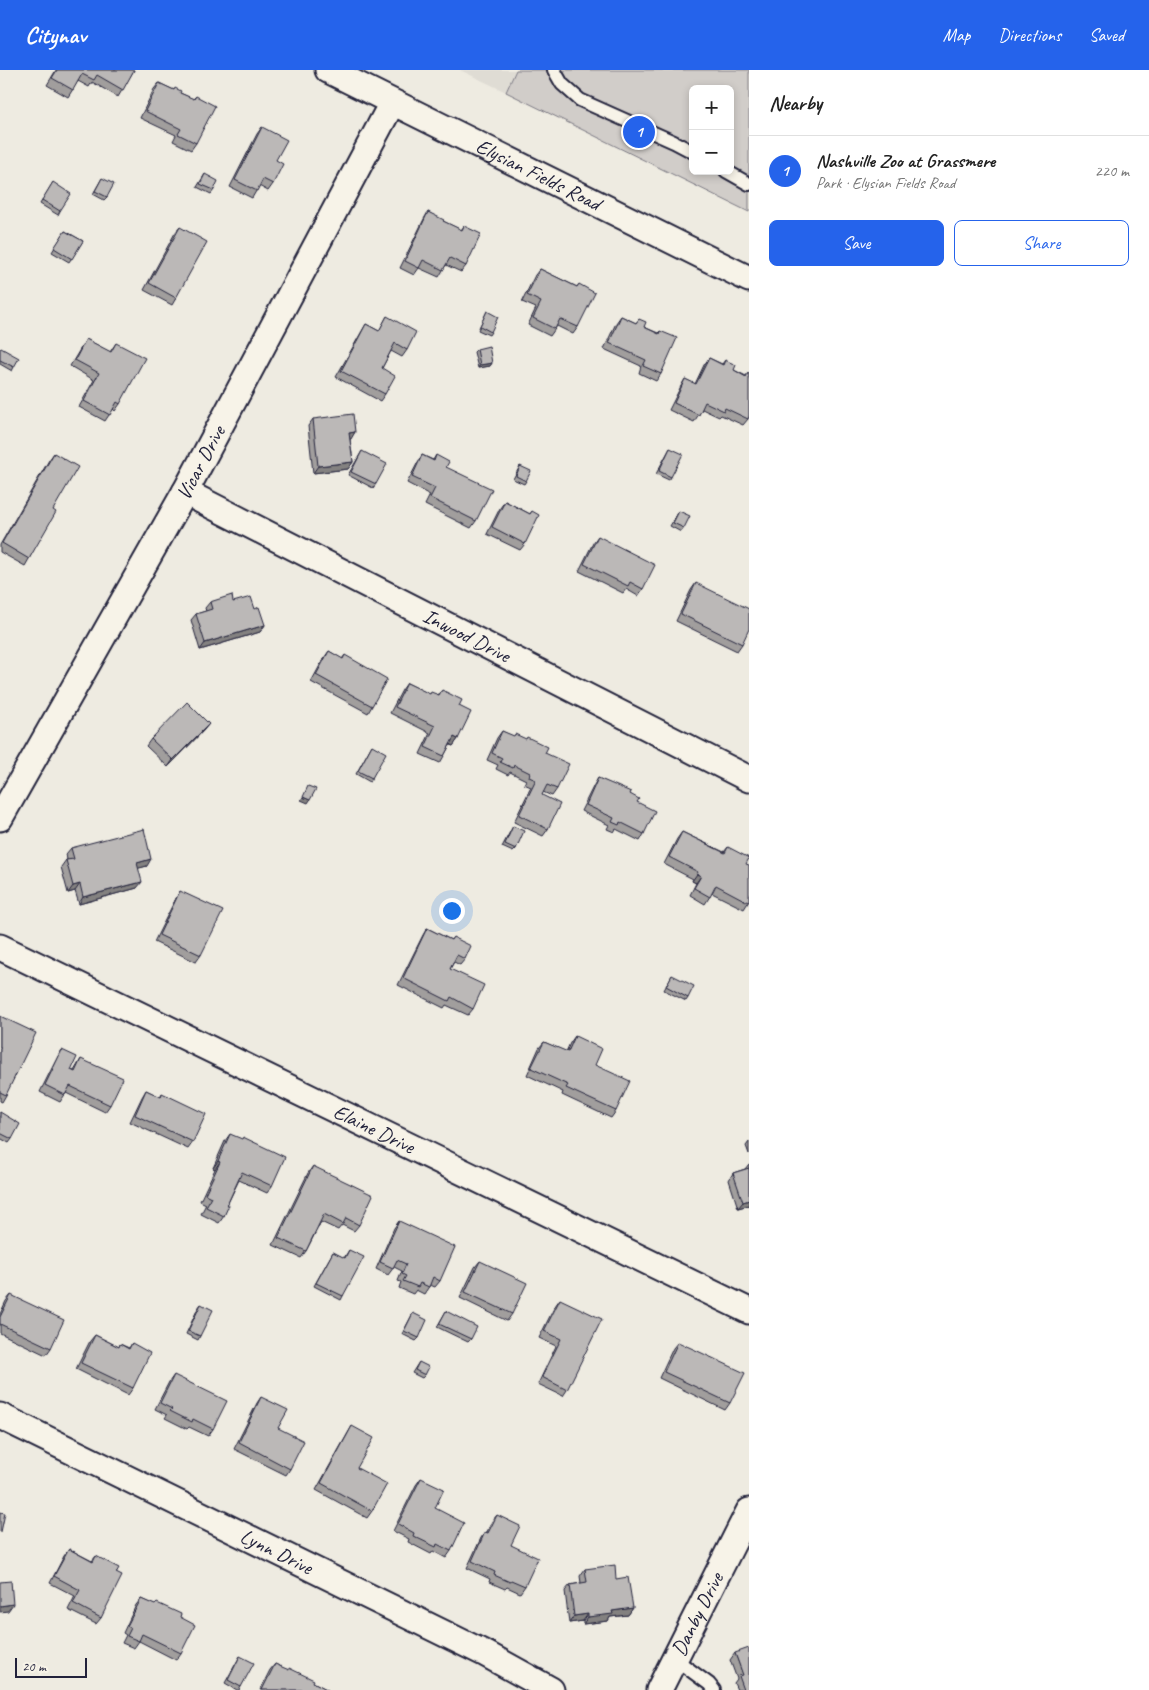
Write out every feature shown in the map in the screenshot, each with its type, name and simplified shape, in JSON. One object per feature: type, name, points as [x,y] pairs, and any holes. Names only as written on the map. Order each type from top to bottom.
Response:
[{"type":"street","name":"Elysian Fields Road","points":[[328,70],[749,279]]},
{"type":"street","name":"Vicar Drive","points":[[0,818],[185,492],[392,103]]},
{"type":"street","name":"Inwood Drive","points":[[185,492],[749,779]]},
{"type":"street","name":"Elaine Drive","points":[[0,947],[749,1311]]},
{"type":"street","name":"Lynn Drive","points":[[0,1416],[486,1654],[551,1690]]},
{"type":"street","name":"Danby Drive","points":[[659,1690],[749,1511]]},
{"type":"lane","points":[[554,70],[562,84],[580,100],[689,150]]},
{"type":"lane","points":[[733,175],[749,184]]},
{"type":"lane","points":[[675,1659],[709,1684],[714,1690]]},
{"type":"shaded area","points":[[460,70],[516,70],[506,92]]},
{"type":"shaded area","points":[[516,70],[749,70],[749,212],[506,92]]},
{"type":"building","points":[[57,70],[134,70],[123,90],[97,75],[94,80],[82,74],[73,90],[52,78]]},
{"type":"building","points":[[159,83],[174,90],[175,88],[181,91],[180,93],[194,99],[196,96],[215,106],[196,143],[178,134],[181,129],[145,111]]},
{"type":"building","points":[[262,127],[287,140],[276,160],[283,164],[273,184],[263,179],[257,191],[235,180]]},
{"type":"building","points":[[205,174],[218,181],[214,190],[200,184]]},
{"type":"building","points":[[102,178],[114,184],[107,197],[95,191]]},
{"type":"building","points":[[53,182],[71,194],[60,211],[42,200]]},
{"type":"building","points":[[428,212],[462,230],[464,226],[481,234],[466,266],[450,258],[443,270],[423,260],[419,268],[405,261]]},
{"type":"building","points":[[180,227],[207,242],[176,298],[149,283]]},
{"type":"building","points":[[65,231],[83,241],[72,259],[54,248]]},
{"type":"building","points":[[540,269],[577,287],[579,284],[595,293],[578,327],[560,319],[555,329],[533,318],[541,302],[527,295]]},
{"type":"building","points":[[487,311],[498,317],[491,332],[480,326]]},
{"type":"building","points":[[387,316],[416,332],[407,350],[395,343],[382,368],[395,376],[385,394],[341,371],[366,324],[379,331]]},
{"type":"building","points":[[621,316],[636,323],[639,319],[646,322],[644,327],[659,334],[660,331],[677,338],[661,374],[643,366],[646,360],[609,343]]},
{"type":"building","points":[[86,339],[111,352],[116,343],[145,358],[120,404],[117,402],[110,415],[84,401],[99,373],[75,360]]},
{"type":"building","points":[[489,346],[492,363],[480,365],[477,349]]},
{"type":"building","points":[[1,348],[19,358],[14,367],[0,360]]},
{"type":"building","points":[[709,358],[723,365],[725,360],[736,365],[734,370],[746,377],[749,373],[748,419],[725,408],[724,411],[705,402],[699,415],[674,403],[685,379],[696,384]]},
{"type":"building","points":[[353,414],[355,432],[349,433],[353,462],[318,466],[313,419]]},
{"type":"building","points":[[670,448],[683,454],[671,477],[659,471]]},
{"type":"building","points":[[362,451],[387,464],[376,484],[351,472]]},
{"type":"building","points":[[54,453],[78,467],[53,510],[56,512],[29,559],[2,543]]},
{"type":"building","points":[[422,455],[434,461],[436,455],[449,462],[446,467],[492,489],[476,521],[430,498],[435,488],[412,477]]},
{"type":"building","points":[[520,466],[531,471],[526,481],[516,476]]},
{"type":"building","points":[[505,501],[530,514],[532,511],[539,515],[525,544],[492,527]]},
{"type":"building","points":[[679,511],[690,516],[684,528],[673,523]]},
{"type":"building","points":[[598,536],[655,565],[643,589],[630,582],[628,586],[584,564]]},
{"type":"building","points":[[696,583],[749,609],[749,629],[742,644],[681,614]]},
{"type":"building","points":[[232,595],[233,602],[251,597],[255,609],[259,607],[265,625],[205,643],[196,614],[212,609],[210,602]]},
{"type":"building","points":[[329,651],[343,659],[345,655],[387,679],[372,706],[316,675]]},
{"type":"building","points":[[407,683],[430,694],[431,692],[439,695],[442,690],[462,700],[459,706],[471,712],[458,739],[454,737],[444,756],[425,747],[435,726],[395,707]]},
{"type":"building","points":[[187,702],[209,724],[173,760],[151,739]]},
{"type":"building","points":[[502,731],[526,739],[527,737],[548,747],[545,753],[569,764],[557,789],[547,785],[542,795],[560,804],[548,829],[519,815],[536,780],[529,777],[530,773],[514,765],[513,768],[500,762],[502,758],[492,753]]},
{"type":"building","points":[[372,745],[386,753],[372,778],[358,771]]},
{"type":"building","points":[[598,778],[631,792],[630,794],[639,799],[637,802],[655,811],[644,834],[620,822],[619,825],[612,822],[614,818],[586,805]]},
{"type":"building","points":[[308,786],[316,789],[310,800],[303,797]]},
{"type":"building","points":[[513,826],[524,831],[516,849],[505,844]]},
{"type":"building","points":[[144,829],[151,859],[137,863],[142,882],[83,897],[80,884],[73,886],[66,860],[74,859],[71,848]]},
{"type":"building","points":[[682,832],[725,853],[728,847],[749,858],[746,864],[749,865],[748,902],[716,885],[710,897],[694,888],[701,876],[697,874],[698,872],[669,857]]},
{"type":"building","points":[[180,891],[223,911],[201,955],[159,935]]},
{"type":"building","points":[[427,928],[451,940],[453,937],[471,946],[465,959],[457,955],[450,969],[484,985],[473,1009],[451,997],[449,1001],[403,978]]},
{"type":"building","points":[[672,975],[694,986],[688,998],[666,986]]},
{"type":"building","points":[[0,1016],[36,1033],[6,1095],[0,1092]]},
{"type":"building","points":[[575,1036],[602,1049],[595,1065],[630,1081],[616,1111],[566,1088],[568,1085],[531,1068],[544,1042],[568,1052]]},
{"type":"building","points":[[62,1050],[77,1057],[71,1070],[75,1072],[81,1059],[123,1078],[110,1105],[70,1086],[65,1095],[45,1085]]},
{"type":"building","points":[[146,1090],[161,1097],[162,1093],[206,1114],[193,1142],[135,1115]]},
{"type":"building","points":[[0,1112],[20,1124],[12,1139],[0,1133]]},
{"type":"building","points":[[230,1134],[242,1139],[243,1137],[285,1157],[272,1186],[242,1172],[224,1216],[206,1207],[211,1197],[205,1194],[220,1162],[218,1161]]},
{"type":"building","points":[[313,1166],[373,1195],[359,1225],[346,1218],[343,1224],[324,1214],[306,1251],[278,1238]]},
{"type":"building","points":[[749,1168],[749,1200],[743,1202],[733,1173]]},
{"type":"building","points":[[399,1221],[455,1247],[440,1281],[433,1277],[429,1287],[420,1283],[418,1287],[403,1281],[406,1276],[402,1274],[406,1264],[397,1260],[393,1268],[380,1262]]},
{"type":"building","points":[[349,1250],[364,1257],[343,1296],[316,1283],[333,1252],[345,1258]]},
{"type":"building","points":[[480,1261],[527,1283],[512,1314],[465,1292]]},
{"type":"building","points":[[11,1295],[64,1320],[51,1348],[0,1324],[0,1317]]},
{"type":"building","points":[[560,1299],[602,1319],[567,1390],[542,1377],[561,1339],[544,1331]]},
{"type":"building","points":[[201,1304],[213,1310],[200,1336],[188,1331]]},
{"type":"building","points":[[446,1311],[477,1327],[471,1339],[439,1324]]},
{"type":"building","points":[[413,1313],[427,1320],[419,1338],[404,1331]]},
{"type":"building","points":[[95,1335],[119,1347],[120,1344],[129,1349],[132,1343],[150,1353],[133,1388],[81,1363]]},
{"type":"building","points":[[678,1342],[745,1373],[730,1403],[664,1372]]},
{"type":"building","points":[[419,1362],[429,1367],[425,1375],[415,1370]]},
{"type":"building","points":[[174,1375],[227,1401],[213,1429],[193,1419],[192,1422],[170,1411],[172,1409],[160,1403]]},
{"type":"building","points":[[261,1397],[288,1410],[278,1428],[304,1441],[290,1469],[239,1442]]},
{"type":"building","points":[[352,1426],[374,1438],[357,1468],[387,1484],[372,1511],[321,1483]]},
{"type":"building","points":[[421,1478],[444,1489],[435,1508],[464,1523],[451,1551],[437,1544],[436,1547],[413,1536],[414,1533],[398,1524]]},
{"type":"building","points":[[0,1512],[5,1513],[1,1532],[0,1532]]},
{"type":"building","points":[[497,1515],[520,1526],[511,1545],[538,1558],[525,1586],[494,1575],[495,1572],[472,1561],[485,1532],[488,1533]]},
{"type":"building","points":[[69,1549],[93,1562],[96,1556],[119,1568],[116,1573],[122,1576],[101,1618],[73,1603],[80,1590],[54,1576]]},
{"type":"building","points":[[615,1565],[616,1579],[628,1577],[633,1608],[612,1611],[613,1614],[588,1617],[588,1614],[574,1616],[570,1585],[587,1582],[585,1569]]},
{"type":"building","points":[[11,1581],[13,1604],[0,1606],[0,1582]]},
{"type":"building","points":[[141,1599],[155,1605],[157,1603],[181,1614],[180,1617],[195,1625],[181,1653],[142,1634],[139,1641],[127,1636],[131,1628],[127,1626]]},
{"type":"building","points":[[749,1648],[749,1690],[744,1690],[739,1676],[743,1675],[735,1653]]},
{"type":"building","points":[[240,1656],[254,1663],[241,1687],[228,1680]]},
{"type":"building","points":[[275,1664],[289,1670],[289,1668],[314,1680],[313,1682],[328,1690],[262,1690]]},
{"type":"place","name":"Nashville Zoo at Grassmere","points":[[639,132]]}]
